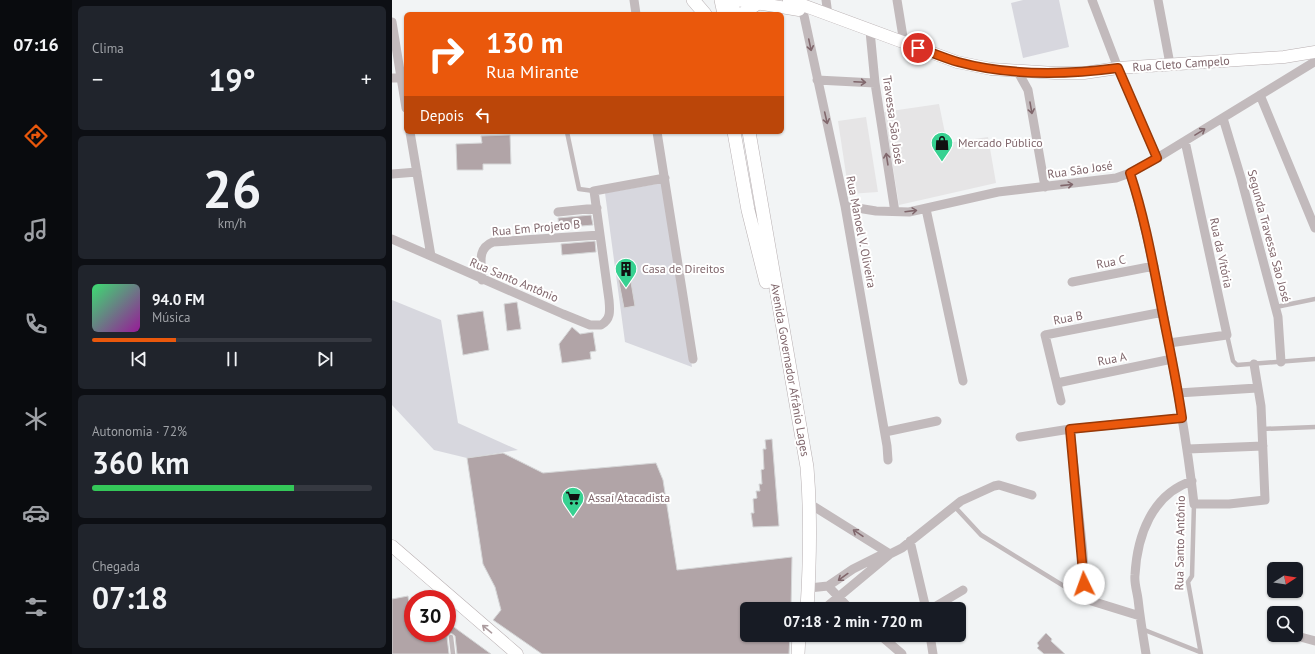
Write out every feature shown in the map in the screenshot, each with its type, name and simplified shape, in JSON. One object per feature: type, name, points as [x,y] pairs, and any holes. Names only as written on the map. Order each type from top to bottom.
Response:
[{"type":"main road","points":[[693,0],[711,6],[721,12]]},
{"type":"main road","points":[[732,0],[734,12]]},
{"type":"main road","name":"Rua Cleto Campelo","points":[[737,0],[803,11],[816,11]]},
{"type":"main road","name":"Rua Cleto Campelo","points":[[789,0],[957,62],[991,69],[1018,72],[1084,73],[1118,68],[1170,64],[1284,57],[1314,58]]},
{"type":"main road","points":[[745,12],[758,3]]},
{"type":"main road","points":[[734,134],[748,210],[771,283]]},
{"type":"main road","name":"Avenida Governador Afrânio Lages","points":[[742,134],[801,429],[810,504],[807,602]]},
{"type":"main road","name":"Avenida Governador Afrânio Lages","points":[[749,134],[800,468],[803,509],[800,602]]},
{"type":"main road","points":[[757,134],[775,251],[771,283]]},
{"type":"main road","points":[[392,546],[517,654]]},
{"type":"main road","points":[[798,654],[799,642]]},
{"type":"main road","points":[[805,654],[806,642]]},
{"type":"street","points":[[634,0],[636,12]]},
{"type":"street","points":[[826,0],[828,15]]},
{"type":"street","points":[[897,0],[904,43]]},
{"type":"street","points":[[1092,0],[1118,68],[1157,158]]},
{"type":"street","points":[[1158,0],[1170,64]]},
{"type":"street","name":"Rua Manoel V. Oliveira","points":[[803,11],[845,206],[885,432],[888,460]]},
{"type":"street","points":[[392,22],[404,98]]},
{"type":"street","name":"Travessa São José","points":[[870,31],[875,83],[895,212]]},
{"type":"street","name":"Rua São José","points":[[845,206],[876,211],[909,212],[998,192],[1116,178],[1130,173],[1157,158],[1223,118],[1314,58]]},
{"type":"street","points":[[1018,72],[1028,90],[1045,187]]},
{"type":"street","points":[[817,80],[875,83]]},
{"type":"street","points":[[1260,95],[1315,228]]},
{"type":"street","name":"Segunda Travessa São José","points":[[1223,118],[1276,307],[1281,362]]},
{"type":"street","points":[[410,134],[431,256]]},
{"type":"street","points":[[657,134],[693,359]]},
{"type":"street","name":"Rua da Vitória","points":[[1185,141],[1227,335]]},
{"type":"street","points":[[392,174],[417,172]]},
{"type":"street","name":"Rua Santo Antônio","points":[[1130,173],[1139,200],[1169,343],[1188,449],[1194,504]]},
{"type":"street","points":[[600,235],[594,191],[665,178]]},
{"type":"street","points":[[558,212],[596,208]]},
{"type":"street","points":[[926,209],[963,381]]},
{"type":"street","name":"Rua Santo Antônio","points":[[392,239],[482,280],[596,326],[601,325],[608,319],[610,313],[610,300],[600,235]]},
{"type":"street","name":"Rua Em Projeto B","points":[[482,280],[481,254],[486,245],[493,242],[600,235]]},
{"type":"street","name":"Rua C","points":[[1072,282],[1154,266]]},
{"type":"street","name":"Rua B","points":[[1061,402],[1045,335],[1162,312]]},
{"type":"street","points":[[1169,343],[1227,335]]},
{"type":"street","name":"Rua A","points":[[1057,383],[1172,359]]},
{"type":"street","points":[[1194,504],[1229,504],[1265,500],[1262,429],[1254,364]]},
{"type":"street","points":[[1178,392],[1257,388]]},
{"type":"street","points":[[1020,437],[1070,429],[1182,418]]},
{"type":"street","points":[[885,432],[937,421]]},
{"type":"street","points":[[1070,429],[1085,599],[1140,616]]},
{"type":"street","points":[[1188,449],[1263,446]]},
{"type":"street","points":[[1146,654],[1135,576],[1144,533],[1151,515],[1161,500],[1172,490],[1192,481]]},
{"type":"street","points":[[833,602],[890,554],[902,548],[961,501],[994,486],[999,486],[1032,496]]},
{"type":"street","points":[[810,504],[890,554]]},
{"type":"street","points":[[910,541],[924,602]]},
{"type":"street","points":[[808,588],[828,586],[853,569],[879,556],[890,554]]},
{"type":"street","points":[[828,586],[842,602]]},
{"type":"street","points":[[943,602],[963,590]]},
{"type":"street","points":[[1303,638],[1315,641]]},
{"type":"street","points":[[888,642],[902,654]]},
{"type":"street","points":[[931,642],[933,654]]},
{"type":"lane","points":[[567,134],[579,189],[594,191]]},
{"type":"lane","points":[[1276,307],[1315,299]]},
{"type":"lane","name":"Rua da Vitória","points":[[1227,335],[1234,364],[1254,364]]},
{"type":"lane","points":[[1254,364],[1315,359]]},
{"type":"lane","points":[[1262,429],[1315,427]]},
{"type":"lane","name":"Rua Santo Antônio","points":[[1194,504],[1192,576],[1188,582],[1200,653]]},
{"type":"lane","points":[[955,507],[981,535],[1085,599]]},
{"type":"lane","points":[[1142,629],[1200,653]]},
{"type":"lane","points":[[451,642],[452,654]]},
{"type":"shaded area","points":[[1023,0],[1059,0],[1069,47],[1023,58],[1011,3]]},
{"type":"shaded area","name":"Mercado Público","points":[[939,104],[947,143],[988,137],[996,183],[899,205],[884,112]]},
{"type":"shaded area","points":[[866,117],[878,192],[849,194],[838,121]]},
{"type":"shaded area","points":[[662,183],[692,367],[625,342],[605,193]]},
{"type":"shaded area","points":[[392,300],[441,320],[458,423],[518,450],[467,458],[434,450],[392,405]]},
{"type":"building","points":[[510,135],[511,164],[483,164],[483,170],[457,170],[456,144],[482,143],[481,136]]},
{"type":"building","points":[[591,215],[593,225],[559,228],[558,218]]},
{"type":"building","points":[[595,241],[596,252],[562,255],[561,244]]},
{"type":"building","name":"Casa de Direitos","points":[[629,270],[635,306],[624,308],[617,272]]},
{"type":"building","points":[[517,302],[521,329],[507,331],[504,304]]},
{"type":"building","points":[[483,311],[489,350],[463,355],[457,315]]},
{"type":"building","points":[[572,327],[580,334],[593,332],[596,351],[590,352],[591,359],[562,363],[559,344]]},
{"type":"building","points":[[772,439],[779,526],[753,527],[751,513],[754,513],[753,499],[757,498],[756,491],[760,491],[759,484],[762,484],[761,470],[764,469],[763,449],[766,449],[765,440]]},
{"type":"building","name":"Assaí Atacadista","points":[[503,453],[543,473],[656,463],[663,480],[677,570],[792,557],[791,602],[740,602],[740,642],[790,642],[789,654],[542,654],[493,620],[501,610],[495,587],[483,564],[467,458]]},
{"type":"building","points":[[404,597],[404,642],[448,642],[449,654],[392,654],[392,599]]},
{"type":"building","points":[[456,629],[491,654],[457,654]]},
{"type":"building","points":[[1046,633],[1052,639],[1051,641],[1065,654],[1044,654],[1037,648],[1039,646],[1037,643]]},
{"type":"place","name":"Mercado Público","points":[[942,162]]},
{"type":"place","name":"Casa de Direitos","points":[[626,288]]},
{"type":"place","name":"Assaí Atacadista","points":[[573,518]]},
{"type":"route","points":[[918,48],[957,62],[991,69],[1018,72],[1084,73],[1118,68],[1157,158],[1130,173],[1139,200],[1154,266],[1182,418],[1070,429],[1084,584]]}]
